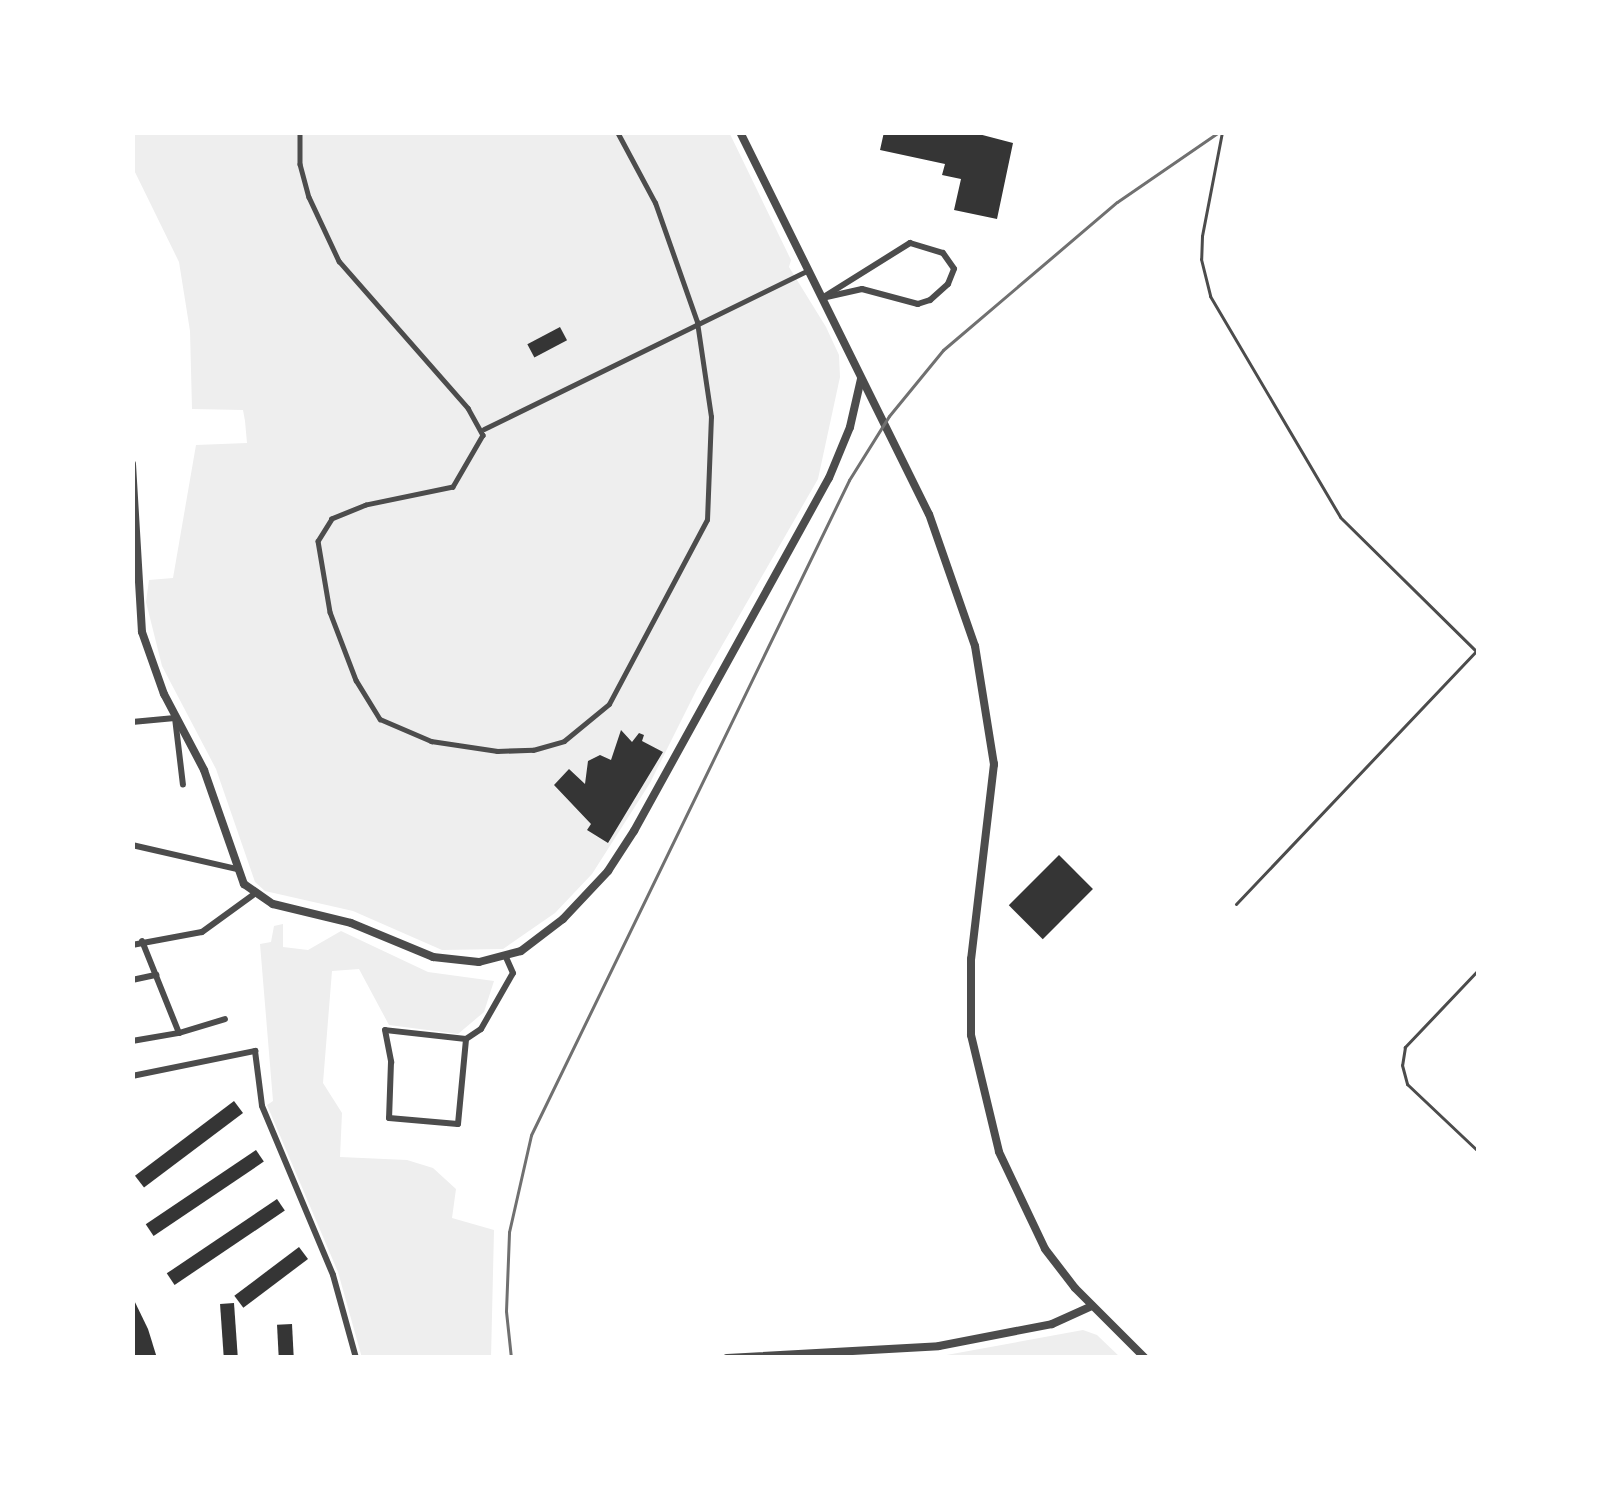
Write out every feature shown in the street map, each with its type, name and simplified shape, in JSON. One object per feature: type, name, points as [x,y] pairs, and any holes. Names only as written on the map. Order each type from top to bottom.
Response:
[{"type":"street","points":[[300,132],[300,164],[309,197],[339,261],[482,430]]},
{"type":"street","points":[[617,132],[655,203],[697,322],[711,417],[705,530],[609,704],[564,741],[533,750],[462,748],[396,730],[380,718],[356,680],[329,612],[318,541],[332,519],[367,505],[453,487],[476,454],[482,430],[697,322],[808,270]]},
{"type":"street","points":[[740,132],[944,549],[975,646],[993,730],[994,764],[970,982],[975,1070],[1022,1210],[1059,1269],[1145,1358]]},
{"type":"street","points":[[910,243],[943,253],[954,269],[949,284],[924,303],[862,289],[822,298],[910,243]]},
{"type":"street","points":[[132,464],[142,632],[175,718],[204,770],[237,869],[254,895],[369,929],[433,957],[479,962],[506,957],[579,904],[634,831],[835,465],[861,379]]},
{"type":"street","points":[[132,722],[175,718]]},
{"type":"street","points":[[175,718],[183,785]]},
{"type":"street","points":[[132,845],[237,869]]},
{"type":"street","points":[[132,945],[202,932],[254,895]]},
{"type":"street","points":[[142,941],[179,1033]]},
{"type":"street","points":[[466,1040],[458,1124],[389,1118],[391,1062],[385,1030],[466,1040],[481,1029],[513,973],[506,957]]},
{"type":"street","points":[[132,980],[156,975]]},
{"type":"street","points":[[132,1041],[225,1019]]},
{"type":"street","points":[[132,1076],[255,1051],[262,1106],[333,1275],[356,1358]]},
{"type":"street","points":[[727,1358],[938,1346],[1052,1324],[1092,1306]]},
{"type":"lane","points":[[1222,132],[1202,236],[1201,259],[1210,296],[1340,517],[1478,651],[1236,904]]},
{"type":"lane","points":[[1479,969],[1405,1047],[1402,1065],[1407,1084],[1479,1152]]},
{"type":"shaded area","points":[[132,132],[729,132],[791,260],[789,267],[839,355],[840,377],[818,479],[697,689],[650,783],[592,874],[555,913],[503,949],[442,950],[353,911],[265,891],[255,882],[216,769],[162,666],[146,602],[149,580],[173,578],[196,445],[247,443],[245,421],[243,410],[192,409],[190,331],[179,262],[132,166]]},
{"type":"shaded area","points":[[283,924],[283,947],[308,950],[341,931],[428,972],[494,981],[484,1012],[458,1034],[389,1025],[359,969],[332,971],[323,1083],[342,1113],[340,1157],[407,1160],[433,1168],[456,1189],[452,1218],[494,1230],[491,1358],[362,1358],[338,1272],[267,1105],[273,1101],[260,944],[271,942],[274,926]]},
{"type":"shaded area","points":[[1083,1330],[1097,1335],[1121,1358],[930,1358]]},
{"type":"building","points":[[884,132],[971,132],[1013,143],[997,219],[954,210],[961,179],[942,175],[945,164],[880,150]]},
{"type":"building","points":[[560,327],[567,340],[534,358],[527,344]]},
{"type":"building","points":[[621,730],[632,742],[639,733],[644,735],[642,741],[663,752],[608,843],[587,830],[591,824],[554,785],[569,769],[585,784],[588,761],[600,755],[611,760]]},
{"type":"building","points":[[1059,855],[1093,889],[1043,939],[1009,905]]},
{"type":"building","points":[[234,1101],[243,1113],[144,1188],[135,1176]]},
{"type":"building","points":[[256,1150],[264,1162],[154,1236],[146,1224]]},
{"type":"building","points":[[277,1199],[285,1211],[175,1285],[167,1273]]},
{"type":"building","points":[[299,1247],[308,1259],[243,1308],[234,1296]]},
{"type":"building","points":[[132,1296],[148,1329],[157,1358],[132,1356]]},
{"type":"building","points":[[234,1303],[238,1358],[224,1358],[220,1304]]},
{"type":"building","points":[[292,1324],[294,1358],[279,1358],[277,1325]]},
{"type":"railway","points":[[511,1358],[506,1311],[509,1232],[531,1135],[849,480],[889,416],[943,350],[1117,202],[1219,132]]}]
